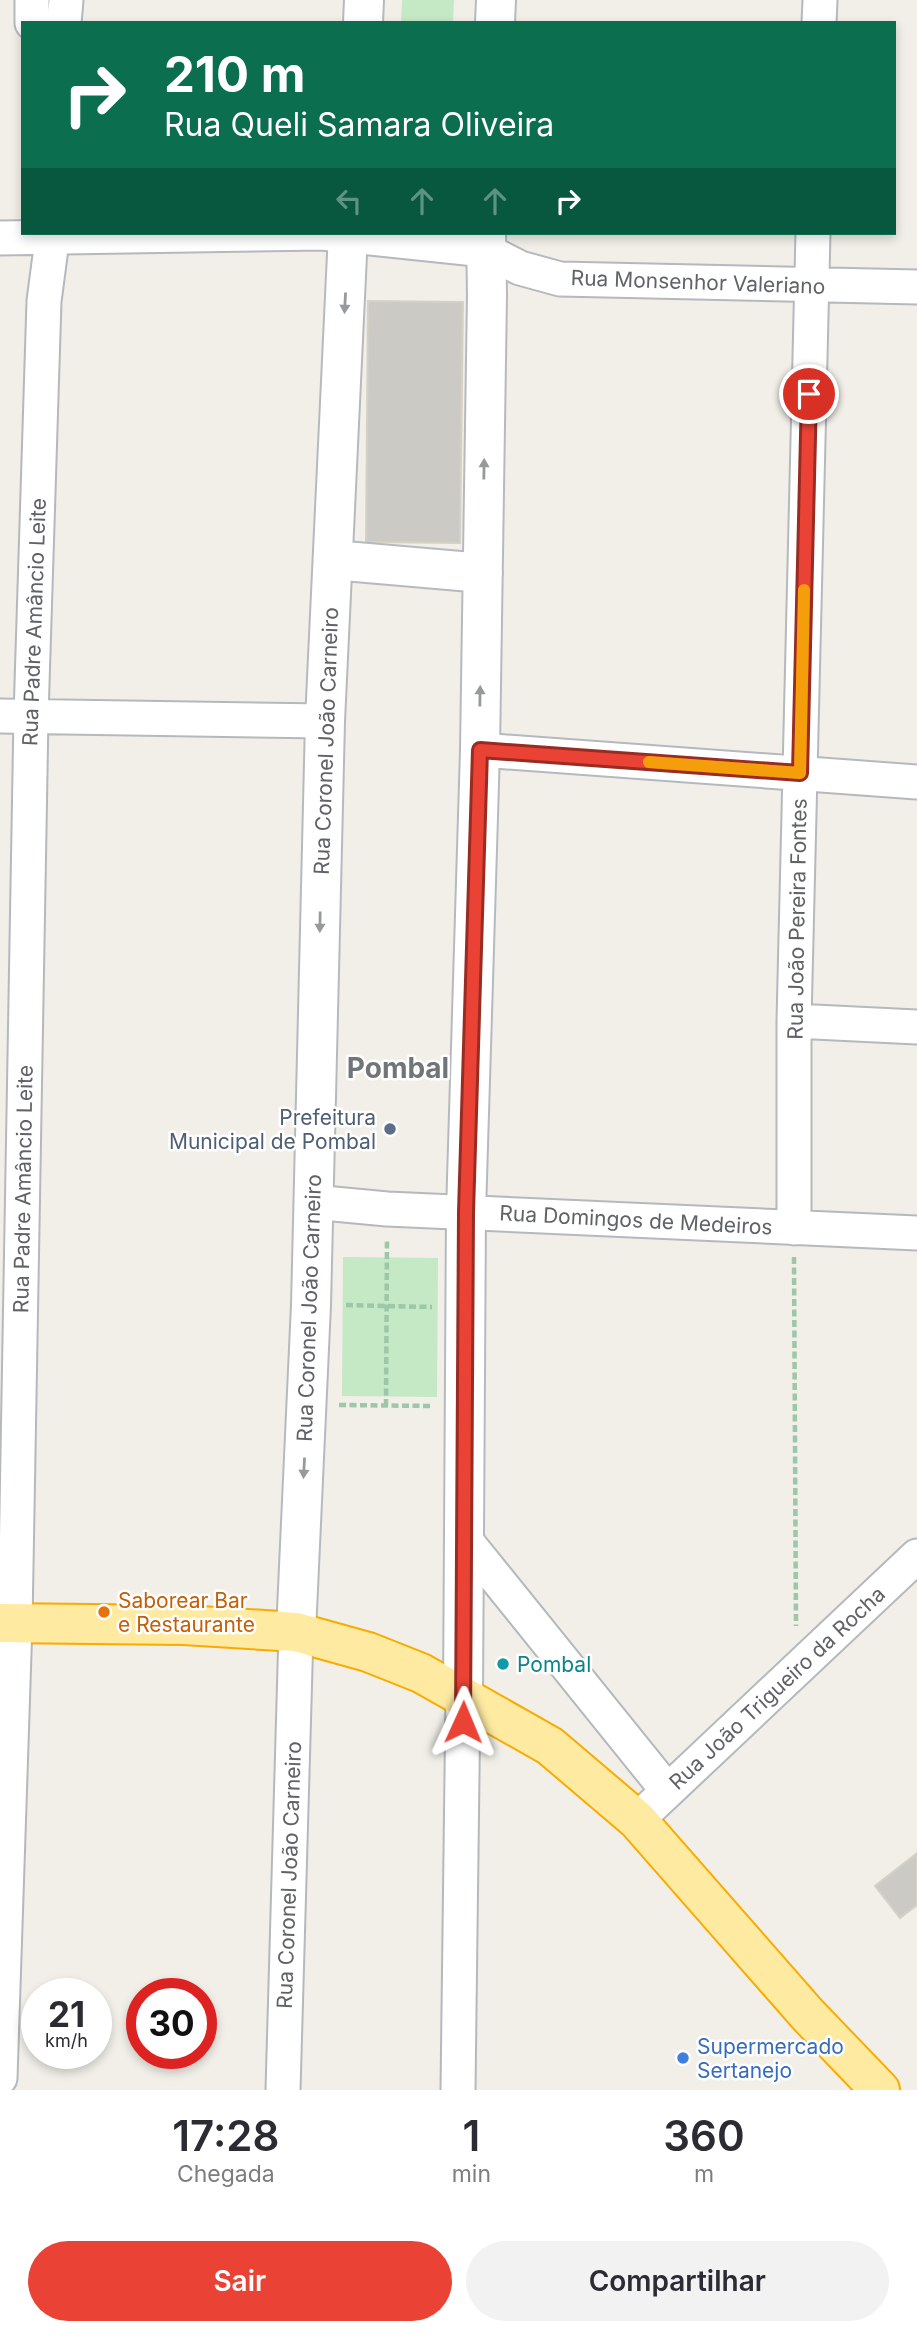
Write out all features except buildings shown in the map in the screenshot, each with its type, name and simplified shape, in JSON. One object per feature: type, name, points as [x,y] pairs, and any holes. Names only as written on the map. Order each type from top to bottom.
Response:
[{"type":"highway","points":[[8,1623],[184,1625],[296,1632],[368,1652],[421,1673],[463,1695],[550,1746],[637,1820],[807,2015],[880,2090]]},
{"type":"main road","points":[[363,21],[364,0]]},
{"type":"main road","points":[[495,21],[496,0]]},
{"type":"main road","name":"Rua Coronel João Carneiro","points":[[296,1632],[311,1305],[325,721],[348,235]]},
{"type":"main road","points":[[463,1695],[466,1212],[480,750],[487,295],[485,242]]},
{"type":"main road","points":[[333,560],[482,573]]},
{"type":"street","points":[[32,0],[32,21]]},
{"type":"street","points":[[64,21],[66,0]]},
{"type":"street","points":[[819,21],[820,0]]},
{"type":"street","points":[[32,236],[129,235]]},
{"type":"street","points":[[365,235],[485,242]]},
{"type":"street","name":"Rua João Pereira Fontes","points":[[794,1228],[794,1021],[813,235]]},
{"type":"street","name":"Rua Padre Amâncio Leite","points":[[0,2078],[8,1623],[15,716],[44,301],[32,236]]},
{"type":"street","name":"Rua Monsenhor Valeriano","points":[[485,242],[520,268],[560,279],[917,287]]},
{"type":"street","points":[[15,716],[325,721]]},
{"type":"street","points":[[480,750],[917,782]]},
{"type":"street","points":[[794,1021],[917,1027]]},
{"type":"street","name":"Rua Domingos de Medeiros","points":[[313,1202],[387,1209],[917,1233]]},
{"type":"street","points":[[463,1536],[667,1790]]},
{"type":"street","name":"Rua João Trigueiro da Rocha","points":[[637,1820],[917,1556]]},
{"type":"street","name":"Rua Coronel João Carneiro","points":[[283,2090],[296,1632]]},
{"type":"street","points":[[458,2090],[463,1695]]},
{"type":"path","points":[[386,1406],[387,1209]]},
{"type":"path","points":[[794,1228],[796,1669]]},
{"type":"path","points":[[311,1305],[466,1308]]},
{"type":"path","points":[[306,1405],[465,1407]]},
{"type":"green space","points":[[402,0],[454,0],[453,21],[401,21]]},
{"type":"green space","points":[[343,1257],[438,1258],[437,1397],[342,1396]]},
{"type":"slow traffic","points":[[649,762],[800,773],[804,590]]},
{"type":"place","name":"Prefeitura Municipal de Pombal","points":[[390,1129]]},
{"type":"place","name":"Saborear Bar e Restaurante","points":[[104,1612]]},
{"type":"place","name":"Pombal","points":[[503,1664]]},
{"type":"place","name":"Supermercado Sertanejo","points":[[683,2058]]},
{"type":"district","name":"Pombal","points":[[398,1068]]},
{"type":"route","points":[[463,1722],[466,1212],[480,750],[800,773],[809,394]]}]
